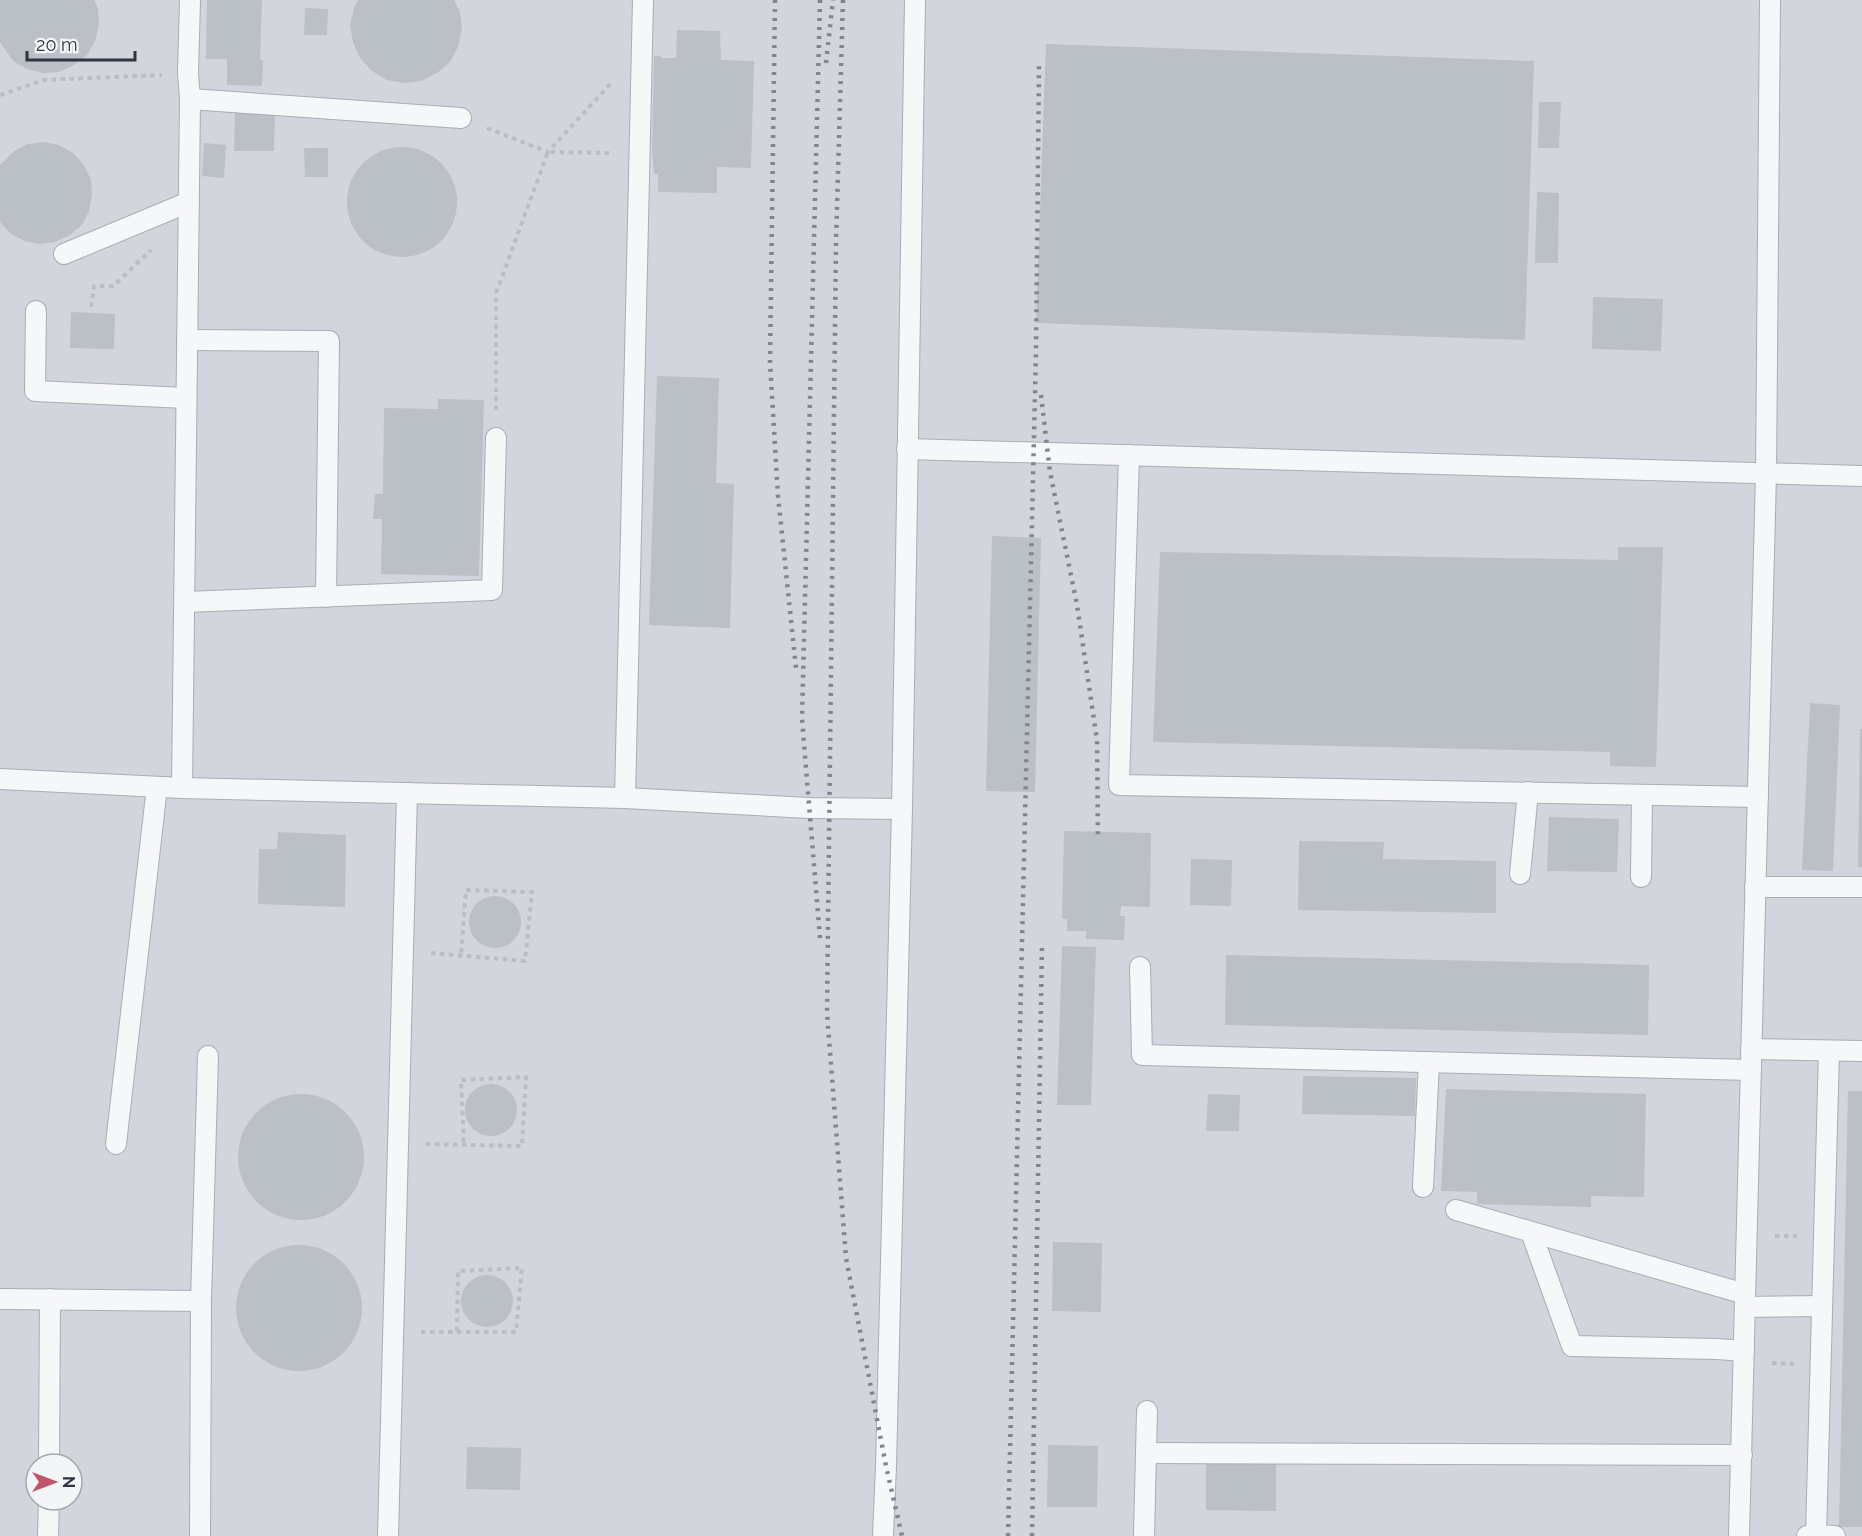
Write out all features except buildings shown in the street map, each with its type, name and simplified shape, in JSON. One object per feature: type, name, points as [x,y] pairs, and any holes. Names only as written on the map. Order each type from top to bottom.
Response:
[{"type":"lane","points":[[182,788],[190,0]]},
{"type":"lane","points":[[625,798],[643,0]]},
{"type":"lane","points":[[883,1536],[902,809],[915,0]]},
{"type":"lane","points":[[1739,1536],[1766,474],[1770,0]]},
{"type":"lane","points":[[190,99],[461,118]]},
{"type":"lane","points":[[64,254],[189,202]]},
{"type":"lane","points":[[36,311],[35,391],[186,398]]},
{"type":"lane","points":[[187,340],[329,341],[326,597]]},
{"type":"lane","points":[[185,602],[492,590],[496,438]]},
{"type":"lane","points":[[907,449],[1862,476]]},
{"type":"lane","points":[[1129,455],[1119,785],[1758,797]]},
{"type":"lane","points":[[0,779],[182,788],[625,798],[809,808],[902,809]]},
{"type":"lane","points":[[116,1144],[157,787]]},
{"type":"lane","points":[[1520,874],[1528,792]]},
{"type":"lane","points":[[388,1536],[407,794]]},
{"type":"lane","points":[[1641,877],[1642,795]]},
{"type":"lane","points":[[1755,888],[1862,888]]},
{"type":"lane","points":[[1140,967],[1142,1054],[1750,1070]]},
{"type":"lane","points":[[1751,1049],[1862,1051]]},
{"type":"lane","points":[[1816,1535],[1829,1051]]},
{"type":"lane","points":[[200,1536],[201,1301],[208,1056]]},
{"type":"lane","points":[[1423,1187],[1429,1062]]},
{"type":"lane","points":[[1456,1210],[1745,1301],[1822,1306]]},
{"type":"lane","points":[[1531,1232],[1572,1347],[1717,1349],[1744,1356]]},
{"type":"lane","points":[[0,1299],[201,1301]]},
{"type":"lane","points":[[49,1452],[50,1299]]},
{"type":"lane","points":[[1144,1536],[1147,1411]]},
{"type":"lane","points":[[1146,1453],[1742,1455]]},
{"type":"lane","points":[[48,1536],[49,1512]]},
{"type":"lane","points":[[1807,1536],[1835,1536]]},
{"type":"path","points":[[496,438],[496,293],[548,152],[642,50]]},
{"type":"path","points":[[0,95],[44,80],[188,74]]},
{"type":"path","points":[[461,118],[548,152],[640,153]]},
{"type":"path","points":[[91,307],[94,286],[113,286],[155,246]]},
{"type":"path","points":[[403,951],[525,961],[532,892],[466,890],[461,955]]},
{"type":"path","points":[[398,1143],[464,1145],[522,1146],[526,1077],[461,1080],[464,1145]]},
{"type":"path","points":[[1747,1235],[1824,1236]]},
{"type":"path","points":[[393,1332],[456,1332],[516,1332],[522,1268],[458,1271],[456,1332]]},
{"type":"path","points":[[1744,1356],[1821,1365]]},
{"type":"shaded area","points":[[0,0],[1862,0],[1862,1536],[0,1536]]},
{"type":"railway","points":[[775,0],[770,362],[778,496],[796,668]]},
{"type":"railway","points":[[820,0],[802,719],[820,938]]},
{"type":"railway","points":[[826,63],[833,0]]},
{"type":"railway","points":[[843,0],[836,242],[827,1013],[846,1258],[886,1466],[902,1536]]},
{"type":"railway","points":[[1008,1536],[1036,351],[1039,66]]},
{"type":"railway","points":[[1041,395],[1050,472],[1077,605],[1097,740],[1098,840]]},
{"type":"railway","points":[[1032,1536],[1042,945]]}]
